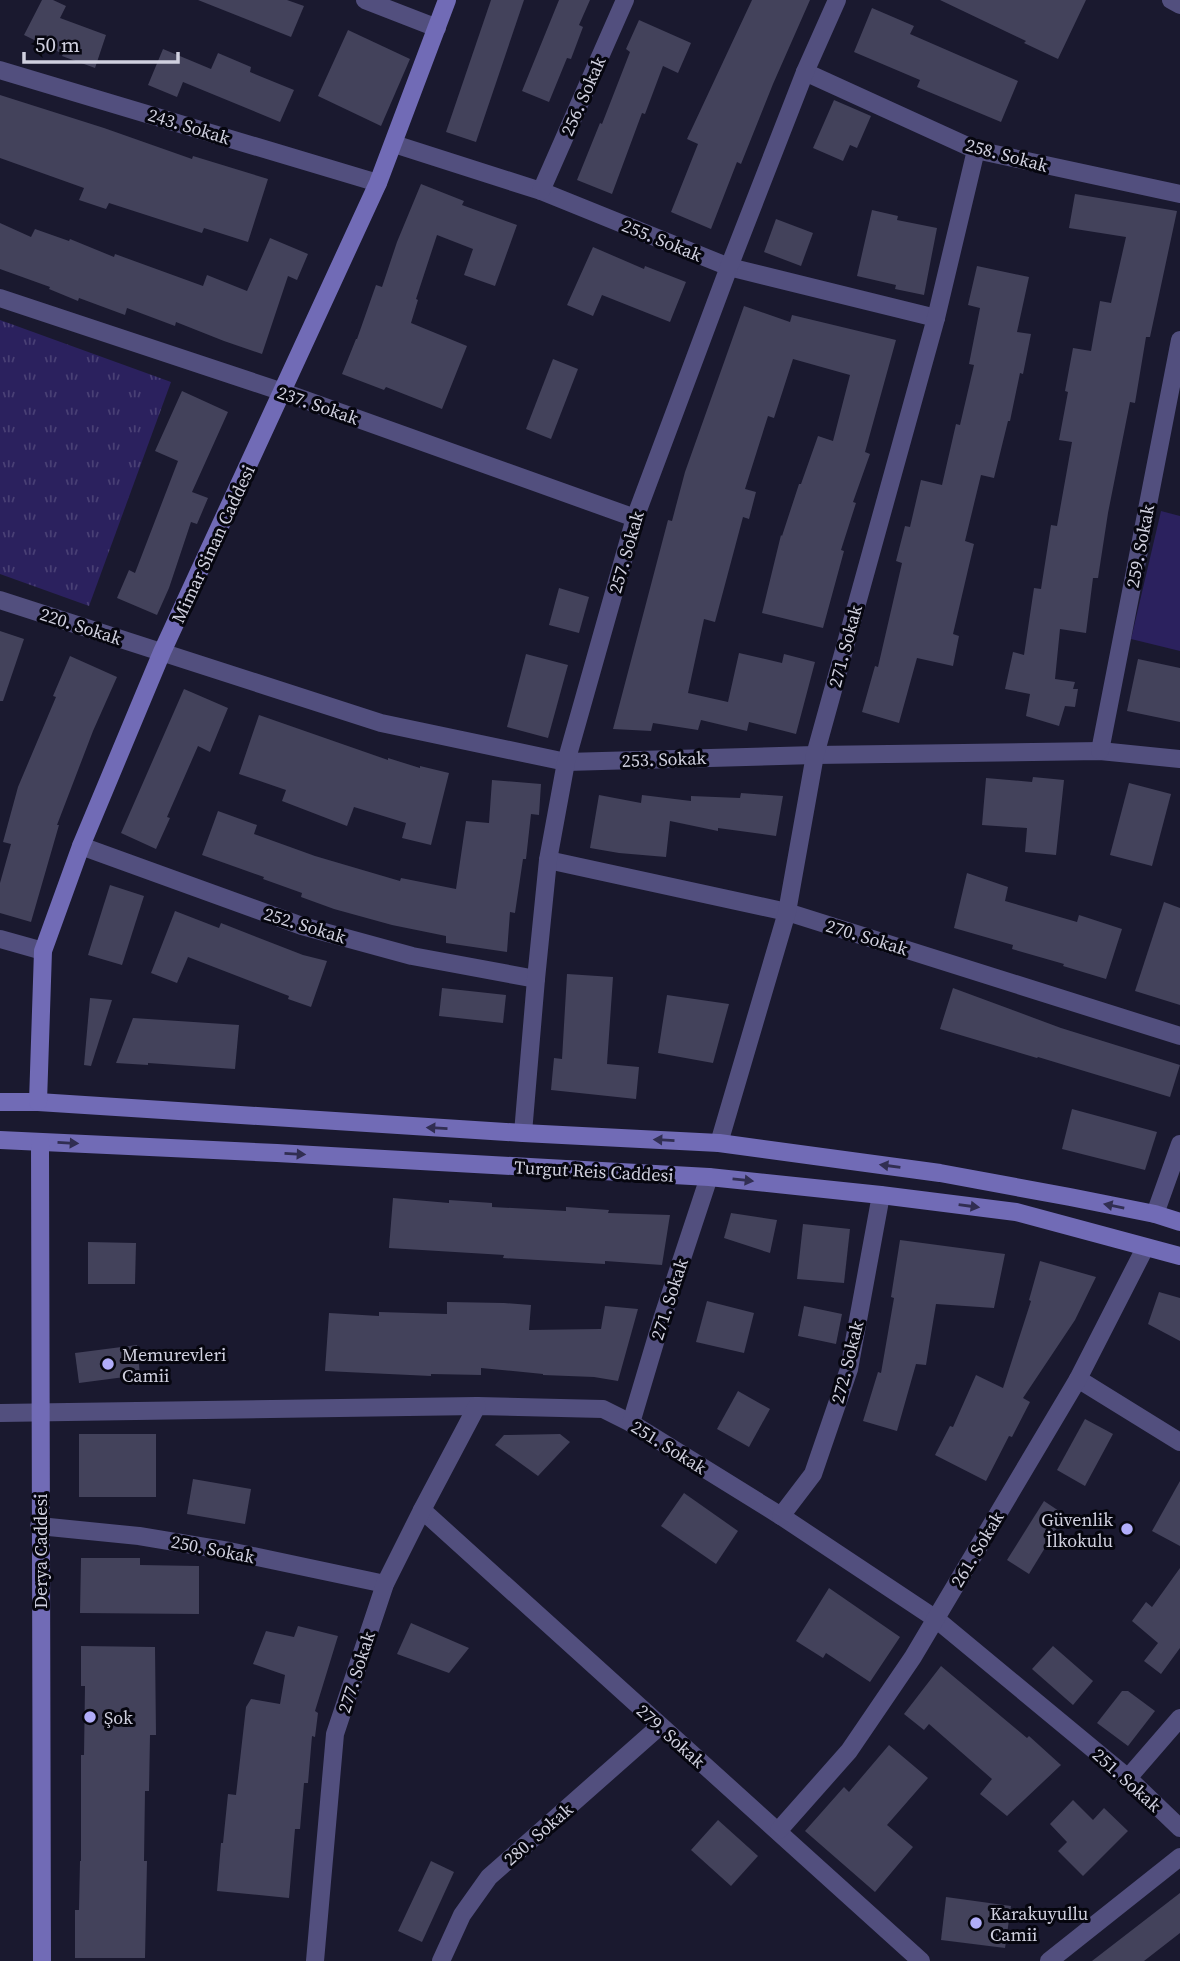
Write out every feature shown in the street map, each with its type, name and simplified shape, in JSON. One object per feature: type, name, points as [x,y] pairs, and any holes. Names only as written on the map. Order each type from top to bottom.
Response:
[{"type":"main road","name":"Mimar Sinan Caddesi","points":[[38,1102],[43,951],[81,846],[162,652],[379,183],[447,0]]},
{"type":"main road","name":"Turgut Reis Caddesi","points":[[0,1102],[38,1102],[719,1143],[940,1173],[1155,1214],[1180,1222]]},
{"type":"main road","name":"Turgut Reis Caddesi","points":[[0,1140],[290,1153],[709,1177],[1016,1212],[1180,1256]]},
{"type":"main road","name":"Derya Caddesi","points":[[40,1142],[42,1961]]},
{"type":"street","points":[[365,0],[437,28]]},
{"type":"street","name":"256. Sokak","points":[[541,191],[625,0]]},
{"type":"street","name":"257. Sokak","points":[[523,1133],[548,860],[566,762],[635,517],[805,72],[837,0]]},
{"type":"street","points":[[1171,0],[1180,5]]},
{"type":"street","name":"243. Sokak","points":[[0,70],[379,183]]},
{"type":"street","name":"258. Sokak","points":[[805,72],[976,150],[1180,194]]},
{"type":"street","name":"255. Sokak","points":[[394,144],[541,191],[729,267],[936,318]]},
{"type":"street","name":"271. Sokak","points":[[719,1143],[787,912],[815,755],[936,318],[976,150]]},
{"type":"street","name":"237. Sokak","points":[[0,298],[284,392],[635,517]]},
{"type":"street","name":"259. Sokak","points":[[1100,751],[1180,340]]},
{"type":"street","name":"220. Sokak","points":[[0,600],[162,652]]},
{"type":"street","name":"253. Sokak","points":[[162,652],[381,723],[566,762],[1100,751],[1180,759]]},
{"type":"street","name":"252. Sokak","points":[[81,846],[302,926],[412,956],[536,979]]},
{"type":"street","name":"270. Sokak","points":[[548,860],[787,912],[1180,1036]]},
{"type":"street","points":[[0,939],[43,951]]},
{"type":"street","points":[[1155,1214],[1180,1144]]},
{"type":"street","name":"271. Sokak","points":[[631,1423],[709,1177]]},
{"type":"street","name":"272. Sokak","points":[[781,1516],[813,1474],[849,1368],[881,1195]]},
{"type":"street","name":"261. Sokak","points":[[779,1830],[849,1751],[936,1619],[1078,1380],[1145,1248]]},
{"type":"street","points":[[1078,1380],[1180,1443]]},
{"type":"street","name":"251. Sokak","points":[[0,1413],[477,1406],[603,1409],[631,1423],[781,1516],[936,1619],[1128,1778],[1180,1828]]},
{"type":"street","name":"277. Sokak","points":[[315,1961],[335,1734],[385,1584],[477,1406]]},
{"type":"street","name":"279. Sokak","points":[[422,1510],[921,1961]]},
{"type":"street","name":"250. Sokak","points":[[39,1526],[139,1535],[385,1584]]},
{"type":"street","points":[[1128,1778],[1180,1718]]},
{"type":"street","name":"280. Sokak","points":[[441,1961],[462,1915],[489,1877],[660,1726]]},
{"type":"street","points":[[1049,1961],[1180,1857]]},
{"type":"green space","points":[[0,320],[171,382],[89,606],[0,574]]},
{"type":"green space","points":[[1161,511],[1180,516],[1180,651],[1131,639]]},
{"type":"building","points":[[42,0],[53,0],[66,6],[60,18],[106,35],[95,68],[62,56],[63,54],[24,35]]},
{"type":"building","points":[[198,0],[287,0],[304,6],[291,37]]},
{"type":"building","points":[[491,0],[524,0],[476,142],[446,132]]},
{"type":"building","points":[[559,0],[590,0],[579,25],[583,27],[571,59],[567,58],[549,102],[522,91]]},
{"type":"building","points":[[752,0],[810,0],[741,164],[737,162],[711,229],[671,212],[698,144],[687,139]]},
{"type":"building","points":[[940,0],[1086,0],[1058,59]]},
{"type":"building","points":[[872,8],[914,26],[910,34],[1018,81],[1001,122],[917,87],[920,80],[854,52]]},
{"type":"building","points":[[639,20],[691,43],[678,73],[663,66],[645,114],[642,113],[612,194],[577,180],[630,52],[626,49]]},
{"type":"building","points":[[348,30],[410,59],[381,126],[318,96]]},
{"type":"building","points":[[163,49],[211,69],[218,53],[251,67],[250,72],[294,90],[280,122],[183,82],[177,97],[148,85]]},
{"type":"building","points":[[0,95],[192,159],[193,156],[268,179],[248,242],[204,228],[202,233],[109,203],[106,209],[79,200],[84,188],[0,158]]},
{"type":"building","points":[[834,100],[871,116],[857,148],[850,145],[843,161],[813,148]]},
{"type":"building","points":[[421,184],[464,201],[462,205],[517,225],[495,286],[464,275],[473,249],[437,235],[411,323],[467,346],[442,409],[386,387],[384,390],[342,374],[376,285],[382,287]]},
{"type":"building","points":[[1075,194],[1177,211],[1150,337],[1146,337],[1135,403],[1130,402],[1098,578],[1093,578],[1086,633],[1060,629],[1055,679],[1075,682],[1073,689],[1078,689],[1075,707],[1065,706],[1059,726],[1026,716],[1030,694],[1005,689],[1013,652],[1024,655],[1034,588],[1041,589],[1051,525],[1057,526],[1072,442],[1059,440],[1073,348],[1091,351],[1100,301],[1111,303],[1126,237],[1069,228]]},
{"type":"building","points":[[872,210],[898,216],[897,220],[937,228],[924,295],[895,289],[896,285],[857,276]]},
{"type":"building","points":[[776,219],[813,233],[801,266],[764,252]]},
{"type":"building","points":[[0,223],[31,237],[35,229],[69,241],[70,239],[114,257],[115,254],[203,286],[207,275],[247,291],[270,238],[308,254],[297,280],[288,276],[262,354],[176,322],[175,326],[127,308],[125,315],[79,298],[78,301],[49,289],[50,287],[0,269]]},
{"type":"building","points":[[593,247],[644,269],[645,266],[686,282],[670,322],[602,295],[593,316],[567,305]]},
{"type":"building","points":[[977,266],[1029,277],[1017,332],[1031,334],[1023,374],[1020,373],[994,478],[981,475],[965,541],[974,544],[953,634],[959,636],[953,666],[917,658],[899,723],[862,712],[875,666],[878,667],[902,563],[896,561],[905,526],[910,527],[921,480],[942,485],[956,424],[960,425],[974,365],[969,364],[980,308],[968,305]]},
{"type":"building","points":[[744,306],[790,322],[792,315],[896,340],[865,452],[870,454],[853,502],[856,503],[841,550],[844,551],[823,628],[762,613],[781,535],[799,484],[818,436],[833,441],[850,375],[793,359],[774,418],[768,416],[745,489],[756,492],[749,519],[743,517],[715,622],[704,619],[688,693],[728,702],[739,653],[782,663],[784,654],[815,662],[796,734],[749,722],[747,731],[701,720],[698,730],[653,723],[651,731],[613,729],[668,520],[672,521],[685,472]]},
{"type":"building","points":[[553,359],[578,369],[551,439],[526,429]]},
{"type":"building","points":[[182,391],[228,412],[192,492],[208,498],[197,524],[191,522],[157,615],[117,598],[129,570],[135,573],[178,461],[155,451]]},
{"type":"building","points":[[559,588],[589,597],[579,633],[549,625]]},
{"type":"building","points":[[0,631],[24,639],[3,701],[0,701]]},
{"type":"building","points":[[526,654],[568,665],[548,738],[507,727]]},
{"type":"building","points":[[70,656],[117,677],[57,825],[31,922],[0,913],[0,883],[11,844],[3,842],[18,787],[56,697],[53,696]]},
{"type":"building","points":[[1138,659],[1180,668],[1180,722],[1127,711]]},
{"type":"building","points":[[184,689],[228,708],[210,752],[198,746],[156,849],[121,833]]},
{"type":"building","points":[[259,715],[388,760],[449,773],[431,845],[402,838],[406,823],[354,807],[347,826],[282,801],[286,790],[239,774]]},
{"type":"building","points":[[1033,777],[1064,780],[1056,855],[1025,852],[1027,828],[982,825],[986,778],[1032,782]]},
{"type":"building","points":[[492,780],[541,784],[539,815],[531,814],[526,859],[523,859],[515,913],[510,912],[507,952],[446,943],[446,936],[334,909],[301,897],[302,893],[263,879],[264,877],[202,855],[218,811],[257,825],[254,834],[315,856],[400,881],[401,878],[456,889],[466,821],[489,823]]},
{"type":"building","points":[[1129,783],[1171,794],[1152,866],[1110,855]]},
{"type":"building","points":[[741,793],[783,796],[776,836],[718,828],[718,831],[670,821],[666,857],[590,848],[599,795],[641,803],[642,795],[691,801],[691,796],[740,798]]},
{"type":"building","points":[[967,873],[1008,887],[1005,901],[1077,922],[1079,915],[1122,929],[1106,979],[1012,949],[1013,945],[954,928]]},
{"type":"building","points":[[110,885],[144,896],[122,965],[88,955]]},
{"type":"building","points":[[1164,902],[1180,908],[1180,1005],[1135,991]]},
{"type":"building","points":[[175,911],[219,928],[221,923],[303,955],[327,961],[311,1007],[188,957],[177,983],[151,973]]},
{"type":"building","points":[[567,974],[613,977],[607,1064],[639,1067],[636,1099],[551,1090],[554,1058],[562,1059]]},
{"type":"building","points":[[442,988],[506,995],[503,1023],[439,1016]]},
{"type":"building","points":[[953,988],[1061,1028],[1180,1065],[1170,1097],[940,1029]]},
{"type":"building","points":[[667,995],[729,1004],[713,1063],[658,1053]]},
{"type":"building","points":[[90,998],[112,1000],[91,1066],[84,1065]]},
{"type":"building","points":[[133,1018],[239,1025],[235,1069],[116,1063]]},
{"type":"building","points":[[1072,1109],[1157,1132],[1145,1170],[1062,1149]]},
{"type":"building","points":[[393,1198],[449,1203],[449,1200],[492,1203],[492,1207],[566,1211],[566,1207],[609,1210],[608,1213],[670,1215],[662,1265],[503,1258],[504,1255],[389,1248]]},
{"type":"building","points":[[731,1213],[777,1220],[770,1253],[724,1238]]},
{"type":"building","points":[[803,1224],[850,1229],[844,1283],[797,1279]]},
{"type":"building","points":[[900,1240],[1005,1254],[994,1308],[936,1304],[926,1365],[916,1364],[897,1431],[863,1421],[878,1372],[881,1373],[894,1298],[891,1297]]},
{"type":"building","points":[[88,1242],[136,1243],[135,1284],[88,1284]]},
{"type":"building","points":[[1040,1261],[1096,1277],[1075,1320],[1023,1398],[1030,1402],[986,1481],[935,1455],[950,1426],[953,1427],[976,1375],[1003,1388],[1031,1301],[1029,1300]]},
{"type":"building","points":[[1159,1292],[1180,1298],[1180,1341],[1148,1324]]},
{"type":"building","points":[[707,1301],[754,1313],[744,1353],[696,1342]]},
{"type":"building","points":[[447,1302],[531,1305],[529,1330],[601,1329],[605,1306],[638,1309],[618,1381],[481,1368],[481,1375],[431,1376],[325,1371],[329,1313],[379,1316],[379,1312],[447,1314]]},
{"type":"building","points":[[804,1306],[842,1314],[836,1344],[798,1336]]},
{"type":"building","name":"Memurevleri Camii","points":[[137,1345],[140,1375],[79,1383],[75,1353]]},
{"type":"building","points":[[738,1391],[770,1409],[749,1447],[717,1429]]},
{"type":"building","points":[[1085,1419],[1113,1434],[1085,1486],[1057,1470]]},
{"type":"building","points":[[79,1434],[156,1434],[156,1497],[79,1497]]},
{"type":"building","points":[[560,1434],[570,1442],[538,1476],[495,1445],[504,1435]]},
{"type":"building","points":[[193,1479],[251,1489],[245,1524],[187,1514]]},
{"type":"building","points":[[1180,1481],[1180,1546],[1152,1531]]},
{"type":"building","points":[[684,1493],[738,1531],[716,1564],[661,1526]]},
{"type":"building","points":[[1044,1501],[1065,1515],[1029,1574],[1007,1560]]},
{"type":"building","points":[[81,1558],[140,1558],[140,1565],[199,1566],[199,1614],[80,1613]]},
{"type":"building","points":[[1180,1568],[1180,1648],[1161,1674],[1144,1661],[1158,1643],[1132,1621],[1146,1602],[1152,1607]]},
{"type":"building","points":[[829,1588],[900,1637],[870,1682],[826,1653],[823,1658],[796,1641]]},
{"type":"building","points":[[411,1623],[469,1648],[449,1673],[397,1654]]},
{"type":"building","points":[[298,1626],[338,1636],[315,1711],[318,1713],[315,1737],[312,1736],[308,1783],[304,1783],[300,1829],[295,1829],[289,1898],[217,1891],[228,1794],[236,1795],[246,1707],[251,1699],[280,1704],[285,1675],[253,1664],[266,1631],[294,1637]]},
{"type":"building","points":[[81,1646],[155,1647],[156,1735],[150,1735],[149,1791],[145,1791],[145,1958],[75,1958],[75,1910],[79,1910],[81,1861],[81,1755],[84,1755],[85,1686],[81,1686]]},
{"type":"building","points":[[1053,1646],[1093,1681],[1073,1705],[1032,1669]]},
{"type":"building","points":[[941,1666],[1061,1765],[1007,1816],[980,1794],[992,1779],[929,1724],[924,1730],[904,1714]]},
{"type":"building","points":[[1122,1691],[1128,1691],[1155,1711],[1128,1746],[1097,1723]]},
{"type":"building","points":[[889,1745],[928,1778],[887,1825],[913,1847],[875,1892],[805,1831],[844,1787],[849,1792]]},
{"type":"building","points":[[1073,1800],[1093,1820],[1104,1808],[1128,1831],[1083,1876],[1058,1851],[1067,1842],[1050,1824]]},
{"type":"building","points":[[718,1820],[758,1856],[731,1886],[691,1850]]},
{"type":"building","points":[[431,1861],[454,1872],[422,1942],[398,1931]]},
{"type":"building","points":[[1180,1893],[1180,1933],[1144,1961],[1092,1961]]},
{"type":"building","name":"Karakuyullu Camii","points":[[946,1897],[1011,1906],[1005,1948],[941,1940]]},
{"type":"place","name":"Memurevleri Camii","points":[[108,1364]]},
{"type":"place","name":"Güvenlik İlkokulu","points":[[1127,1529]]},
{"type":"place","name":"Şok","points":[[90,1717]]},
{"type":"place","name":"Karakuyullu Camii","points":[[976,1923]]}]
